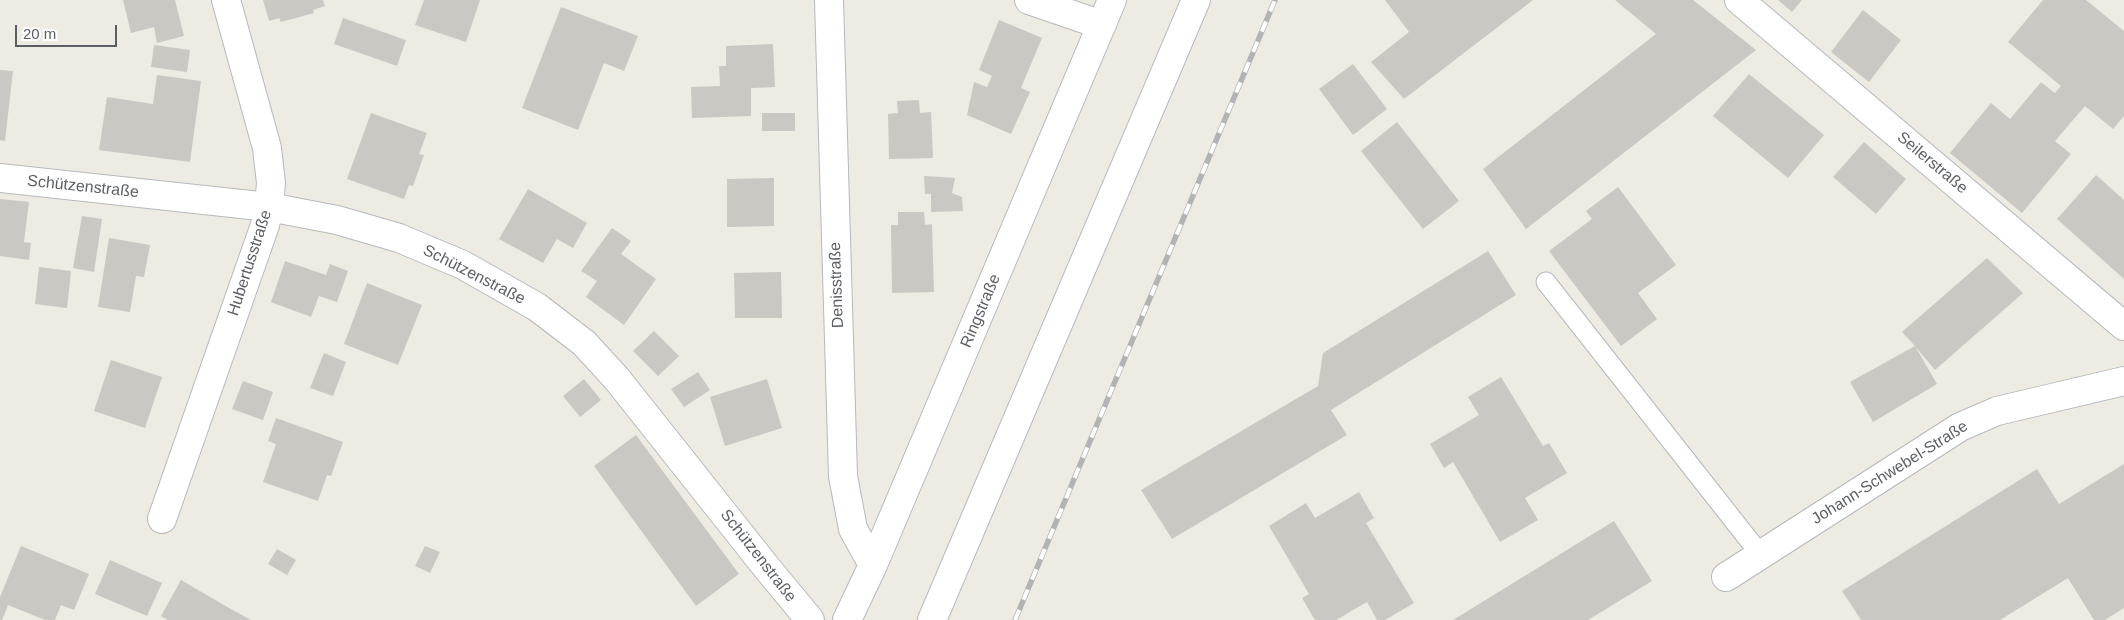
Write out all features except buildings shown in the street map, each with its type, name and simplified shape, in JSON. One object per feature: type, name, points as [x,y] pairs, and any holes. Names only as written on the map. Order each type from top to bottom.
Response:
[{"type":"street","name":"Hubertusstraße","points":[[162,520],[262,234],[269,207],[271,183],[267,148],[226,0]]},
{"type":"street","name":"Denisstraße","points":[[829,0],[843,476],[853,529],[873,565]]},
{"type":"street","points":[[1029,0],[1102,25]]},
{"type":"street","name":"Ringstraße","points":[[847,620],[873,565],[1112,0]]},
{"type":"street","points":[[932,620],[1196,0]]},
{"type":"street","name":"Seilerstraße","points":[[1739,0],[2124,326]]},
{"type":"street","name":"Schützenstraße","points":[[0,178],[269,207],[337,220],[399,238],[463,265],[537,307],[584,343],[617,379],[810,620]]},
{"type":"street","name":"Johann-Schwebel-Straße","points":[[1726,577],[1960,426],[1997,410],[2124,381]]},
{"type":"lane","points":[[1546,282],[1760,554]]},
{"type":"railway","points":[[1015,620],[1275,0]]}]
